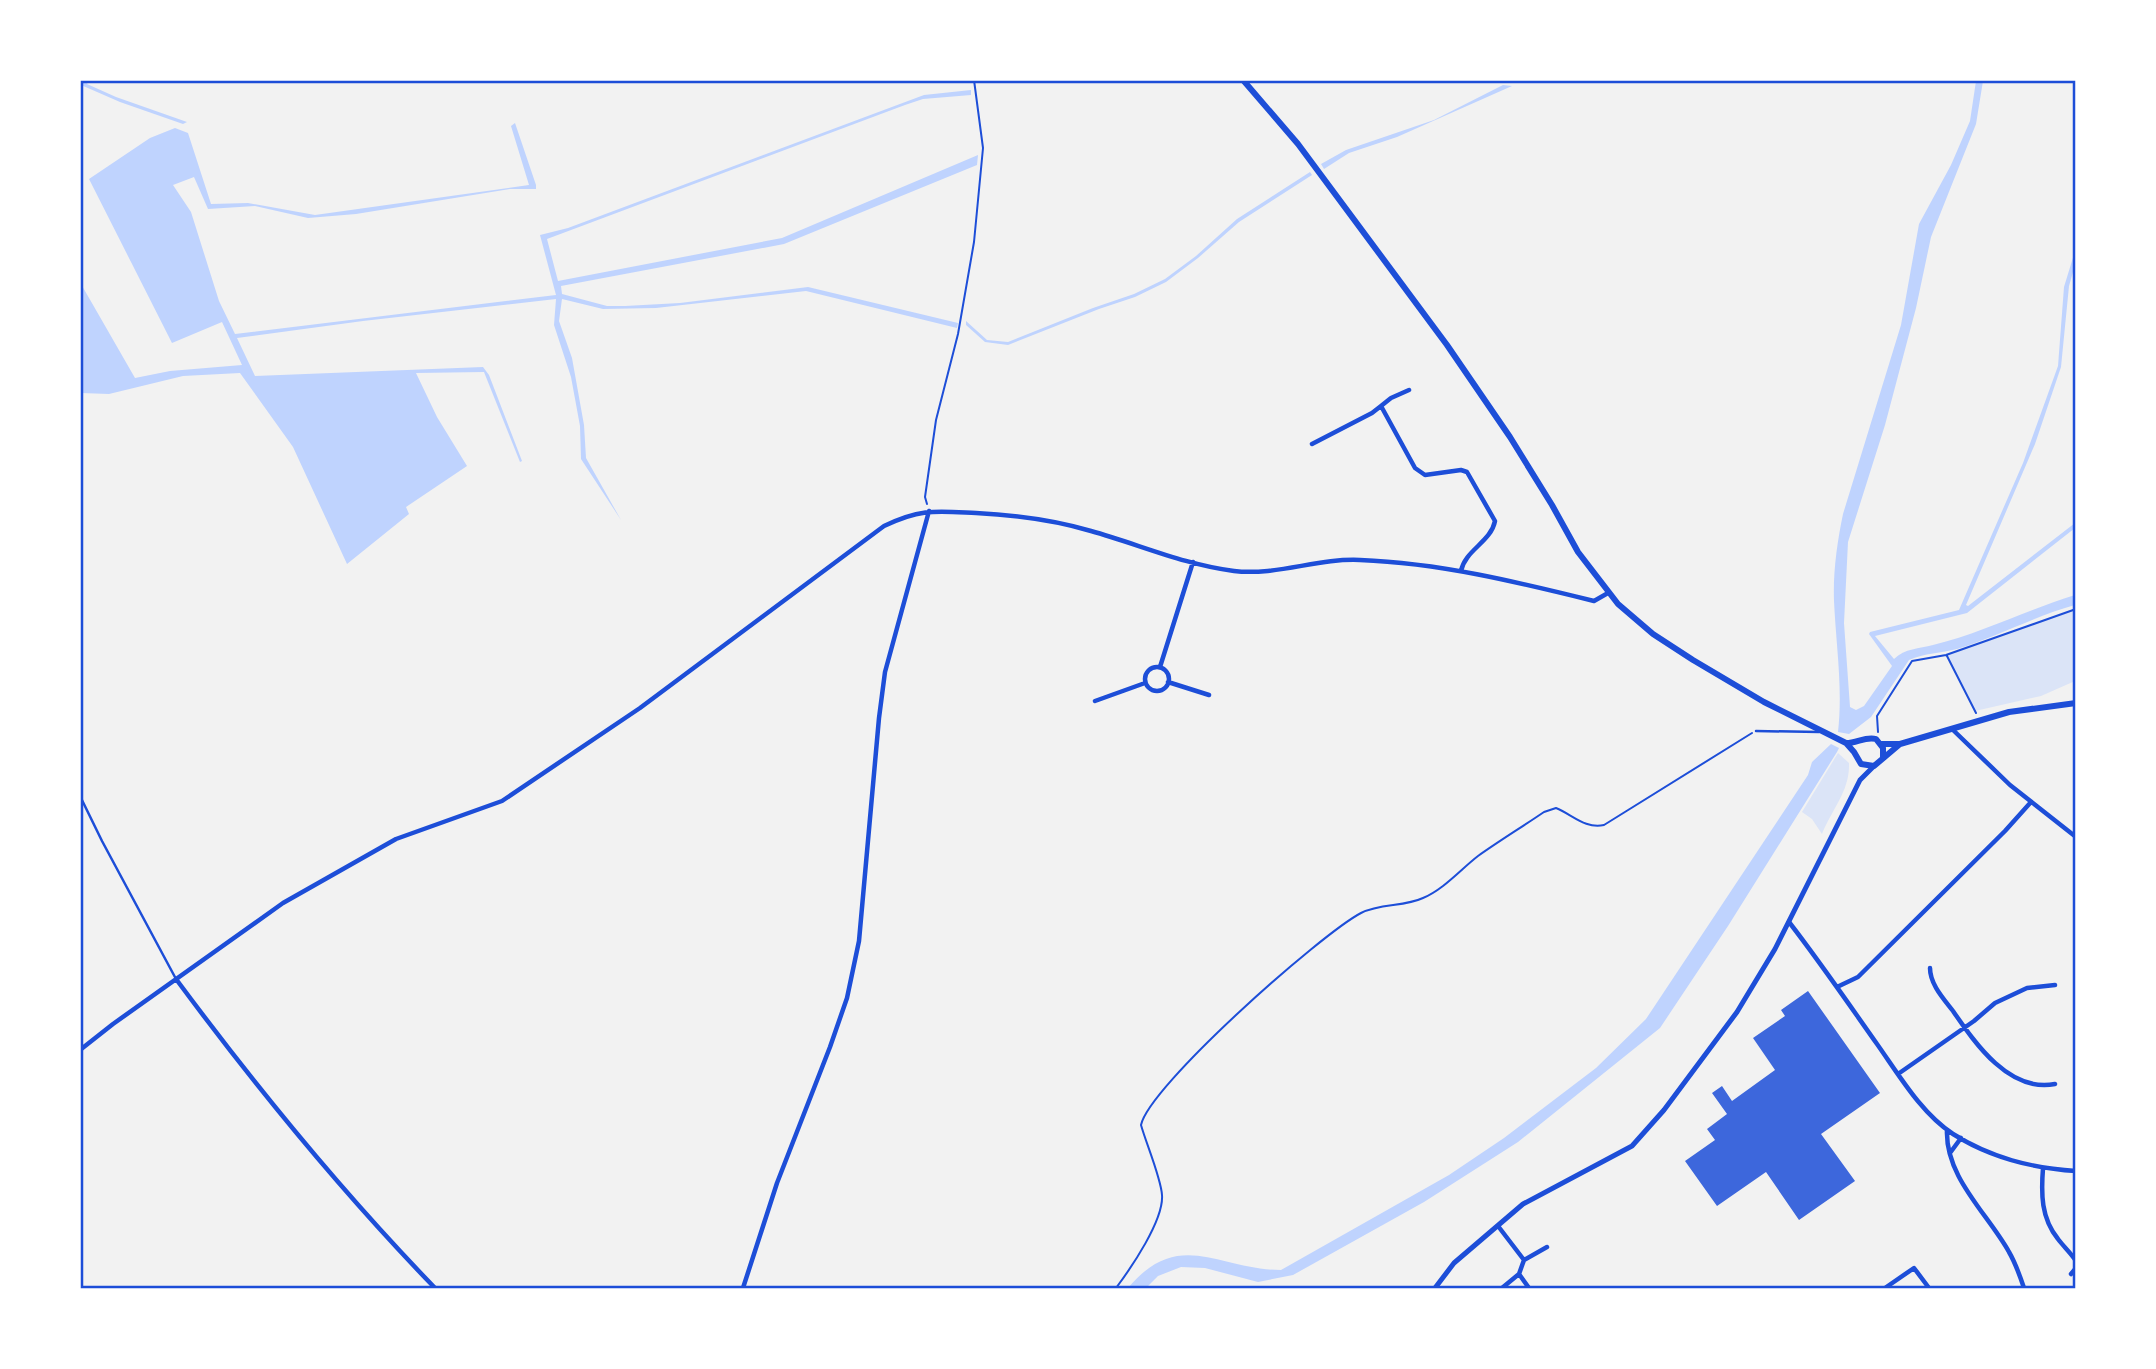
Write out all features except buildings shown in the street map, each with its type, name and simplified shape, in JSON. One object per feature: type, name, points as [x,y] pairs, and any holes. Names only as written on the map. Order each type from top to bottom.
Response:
[{"type":"main road","points":[[1243,80],[1298,144],[1447,345],[1510,437],[1578,552],[1608,593],[1631,617],[1653,634],[1764,702],[1846,743],[1861,764],[1874,766],[1900,744],[2009,712],[2076,703]]},
{"type":"main road","points":[[1846,743],[1858,743],[1867,738],[1900,744]]},
{"type":"main road","points":[[1879,742],[1883,757]]},
{"type":"main road","points":[[1854,752],[1858,743]]},
{"type":"street","points":[[1312,444],[1409,390]]},
{"type":"street","points":[[1381,406],[1418,472],[1429,475],[1467,472],[1493,518],[1493,530],[1468,556],[1461,571]]},
{"type":"street","points":[[743,1289],[777,1183],[830,1047],[849,988],[859,941],[885,672],[929,511]]},
{"type":"street","points":[[80,1050],[283,903],[396,839],[502,801],[640,708],[877,530],[910,514],[929,511],[1011,515],[1057,523],[1192,562],[1233,571],[1252,572],[1357,559],[1461,571],[1594,601],[1608,593]]},
{"type":"street","points":[[1160,667],[1192,562]]},
{"type":"street","points":[[1160,667],[1166,671],[1168,682],[1164,689],[1150,689],[1145,683],[1146,673],[1152,668],[1160,667]]},
{"type":"street","points":[[1168,682],[1209,695]]},
{"type":"street","points":[[1095,701],[1145,683]]},
{"type":"street","points":[[1966,741],[1968,725]]},
{"type":"street","points":[[1952,729],[1987,764],[2076,837]]},
{"type":"street","points":[[1860,780],[1861,764]]},
{"type":"street","points":[[1435,1289],[1454,1263],[1523,1204],[1632,1146],[1647,1131],[1737,1012],[1774,949],[1860,780],[1874,766]]},
{"type":"street","points":[[1837,986],[1854,980],[2031,802]]},
{"type":"street","points":[[1788,921],[1898,1074],[1947,1130],[1994,1155],[2043,1168],[2076,1171]]},
{"type":"street","points":[[1930,968],[1933,983],[1979,1048],[2001,1068],[2039,1085],[2055,1084]]},
{"type":"street","points":[[176,979],[267,1098],[383,1234],[435,1289]]},
{"type":"street","points":[[1898,1074],[2003,998],[2027,988],[2055,985]]},
{"type":"street","points":[[1947,1130],[1950,1154],[1962,1180],[2010,1253],[2024,1289]]},
{"type":"street","points":[[1950,1154],[1961,1138]]},
{"type":"street","points":[[2043,1168],[2041,1196],[2045,1215],[2053,1232],[2076,1261]]},
{"type":"street","points":[[1498,1226],[1524,1260]]},
{"type":"street","points":[[1502,1289],[1519,1274],[1524,1260],[1547,1247]]},
{"type":"street","points":[[1885,1289],[1914,1268],[1929,1289]]},
{"type":"street","points":[[2071,1274],[2076,1268]]},
{"type":"street","points":[[1519,1274],[1529,1289]]},
{"type":"lane","points":[[1756,731],[1800,730],[1824,733]]},
{"type":"lane","points":[[80,796],[176,979]]},
{"type":"path","points":[[929,511],[925,497],[936,420],[958,334],[974,242],[983,148],[974,80]]},
{"type":"path","points":[[1879,742],[1877,716],[1912,661],[1946,655],[2076,609]]},
{"type":"path","points":[[1946,655],[1980,721]]},
{"type":"path","points":[[1116,1289],[1136,1261],[1159,1211],[1162,1195],[1141,1125],[1143,1117],[1154,1101],[1220,1031],[1271,983],[1344,923],[1365,911],[1422,899],[1478,856],[1544,812],[1556,808],[1584,824],[1595,827],[1604,825],[1756,731]]},
{"type":"shaded area","points":[[2075,609],[2075,681],[2041,696],[1975,711],[1946,655]]},
{"type":"shaded area","points":[[1838,753],[1849,763],[1849,773],[1844,791],[1822,834],[1812,819],[1802,812]]},
{"type":"water","points":[[80,81],[89,81],[87,84],[116,97],[187,122],[183,124],[120,102],[81,85]]},
{"type":"water","points":[[1976,81],[1983,81],[1976,124],[1931,237],[1916,308],[1885,425],[1848,542],[1844,623],[1850,707],[1856,710],[1864,706],[1892,666],[1870,632],[1959,610],[2023,463],[2058,366],[2064,287],[2075,251],[2061,367],[2035,444],[1966,605],[2075,523],[2075,528],[1967,613],[1875,636],[1894,659],[1907,651],[1969,634],[2075,595],[2075,605],[1972,644],[1909,660],[1871,717],[1849,734],[1838,732],[1839,683],[1834,590],[1843,514],[1901,325],[1919,224],[1951,165],[1970,121]]},
{"type":"water","points":[[1503,85],[1512,86],[1397,137],[1349,153],[1324,169],[1321,164],[1346,150],[1434,120]]},
{"type":"water","points":[[971,90],[971,95],[923,99],[905,105],[547,239],[558,281],[782,238],[978,155],[977,165],[784,244],[561,286],[562,294],[607,306],[680,303],[808,287],[958,323],[957,328],[806,291],[656,308],[603,309],[562,299],[559,321],[572,358],[584,425],[586,458],[621,520],[581,459],[580,426],[571,377],[554,325],[556,299],[237,338],[255,376],[483,367],[489,375],[522,461],[520,462],[484,372],[416,373],[437,417],[467,466],[406,507],[409,514],[347,564],[293,447],[240,373],[183,376],[109,394],[81,393],[81,284],[135,378],[170,371],[242,365],[222,322],[172,343],[89,179],[150,138],[175,128],[188,133],[211,204],[248,203],[315,215],[529,185],[511,126],[515,123],[536,185],[536,189],[510,189],[356,214],[308,218],[255,206],[208,209],[194,177],[173,185],[191,212],[219,301],[235,334],[556,295],[540,235],[568,228],[924,95]]},
{"type":"water","points":[[1310,172],[1312,175],[1239,222],[1166,282],[1135,297],[1008,345],[985,342],[966,325],[966,321],[987,340],[1008,342],[1134,294],[1165,279],[1196,256],[1237,219]]},
{"type":"water","points":[[1831,744],[1839,748],[1837,752],[1728,926],[1660,1028],[1518,1142],[1424,1202],[1293,1275],[1258,1282],[1205,1268],[1181,1267],[1158,1276],[1146,1288],[1128,1288],[1147,1270],[1165,1259],[1182,1255],[1281,1270],[1449,1175],[1504,1138],[1596,1068],[1646,1019],[1808,775],[1812,762]]}]
